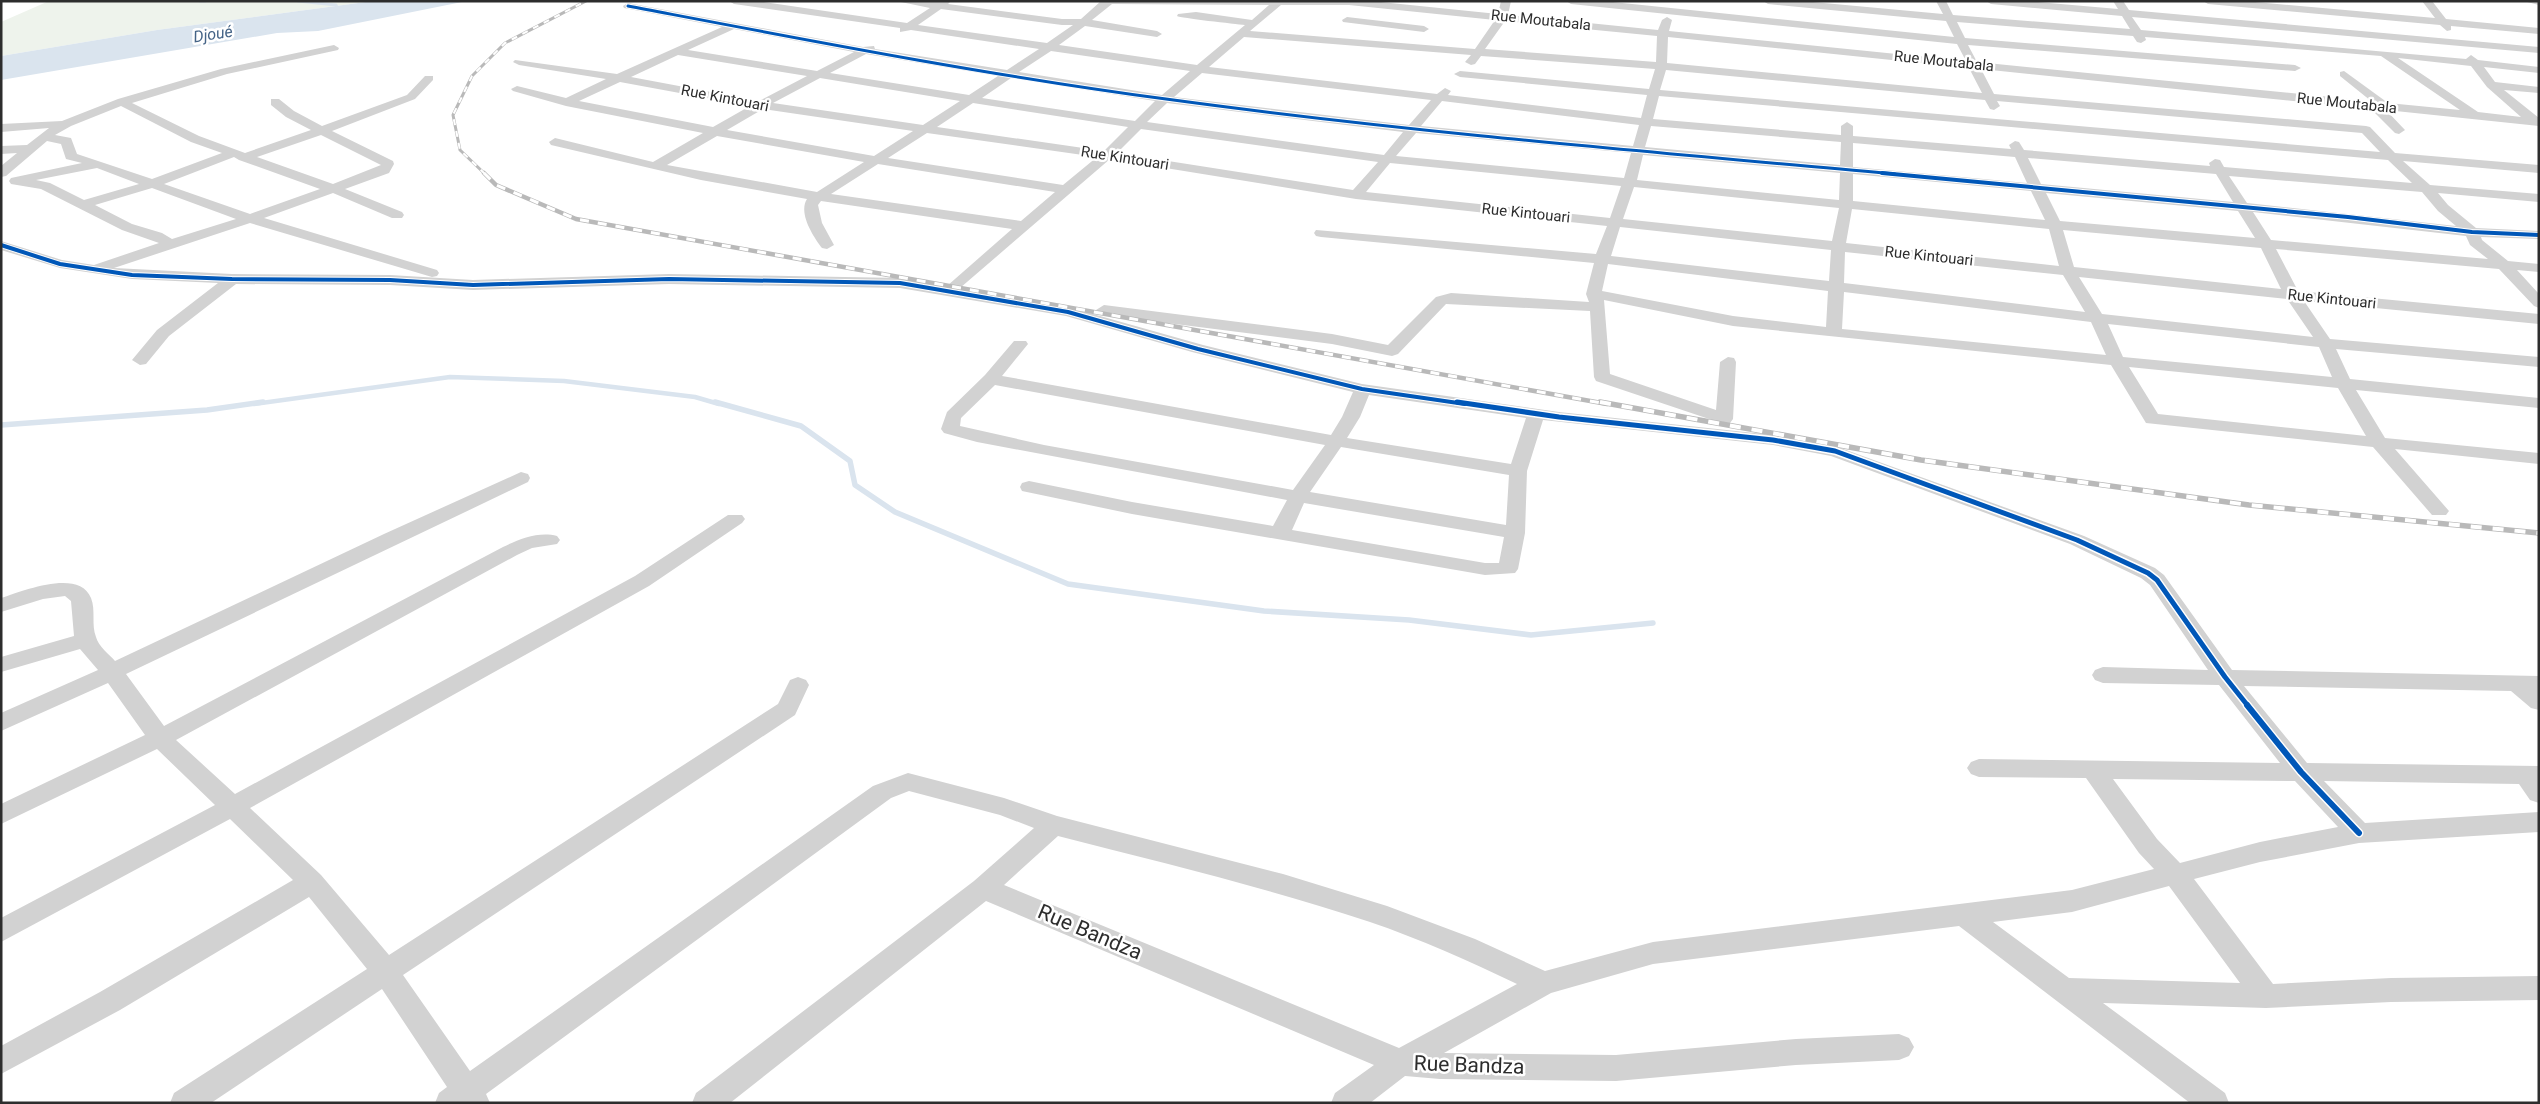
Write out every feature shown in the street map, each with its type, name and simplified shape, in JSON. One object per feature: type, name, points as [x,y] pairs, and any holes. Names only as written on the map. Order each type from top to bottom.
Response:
[{"type":"street","points":[[734,1],[1048,48],[1439,98],[1646,122],[2539,198]]},
{"type":"street","points":[[566,102],[678,52],[784,1]]},
{"type":"street","points":[[901,1],[942,3],[1062,22],[1082,22],[1157,34]]},
{"type":"street","points":[[827,245],[818,234],[809,204],[877,162],[922,128],[973,98],[1048,48],[1107,1]]},
{"type":"street","name":"Rue Moutabala","points":[[1107,1],[1349,1],[2537,122]]},
{"type":"street","points":[[1356,194],[1479,53],[1502,17],[1506,1]]},
{"type":"street","points":[[1571,1],[1671,6],[1850,30],[1961,41],[2296,68]]},
{"type":"street","points":[[1768,1],[1851,5],[1948,18],[2382,53],[2477,65],[2539,70]]},
{"type":"street","points":[[1941,1],[2002,124],[2020,154],[2056,225],[2068,271],[2097,318],[2118,361],[2152,419],[2539,459]]},
{"type":"street","points":[[1990,1],[2121,7],[2539,50]]},
{"type":"street","points":[[2208,1],[2539,31]]},
{"type":"street","points":[[2280,1],[2290,8]]},
{"type":"street","points":[[2427,1],[2491,85],[2537,122]]},
{"type":"street","points":[[2528,1],[2539,2]]},
{"type":"street","points":[[1279,2],[1164,99],[1139,125],[1067,190],[954,285],[1138,315],[1332,339],[1392,351],[1441,300],[1450,298],[1596,301],[1733,321],[1834,333],[2343,382],[2539,403]]},
{"type":"street","points":[[655,166],[716,133],[761,105],[910,28],[942,3]]},
{"type":"street","points":[[1834,333],[1838,287],[1838,246],[1846,205],[1845,170],[1850,74],[1851,5]]},
{"type":"street","points":[[628,6],[866,50],[1164,99],[1411,129],[2243,207],[2472,232],[2539,235]]},
{"type":"street","points":[[1671,6],[1663,32],[1661,66],[1639,150],[1602,259],[1596,301],[1602,377],[1724,419],[1728,362]]},
{"type":"street","points":[[2121,7],[2135,32],[2153,57],[2182,113],[2266,244],[2292,296],[2325,343],[2343,382],[2380,444],[2439,511]]},
{"type":"street","points":[[1412,46],[1435,10]]},
{"type":"street","points":[[2434,11],[2539,20]]},
{"type":"street","points":[[1182,16],[1196,15],[1252,23]]},
{"type":"street","points":[[1347,20],[1424,29]]},
{"type":"street","points":[[1242,34],[1661,66],[1704,72],[1850,74],[1989,96],[2366,130],[2390,156],[2426,188],[2443,208],[2472,232],[2475,242],[2503,264],[2539,303]]},
{"type":"street","points":[[1,173],[28,148],[48,134],[67,123],[122,102],[225,71],[334,48]]},
{"type":"street","points":[[678,52],[1139,125],[1386,158],[1846,205],[2539,268]]},
{"type":"street","points":[[2382,53],[2475,115]]},
{"type":"street","name":"Rue Kintouari","points":[[520,62],[619,78],[761,105],[1107,155],[1356,194],[2292,296],[2539,319]]},
{"type":"street","points":[[1460,74],[2201,142],[2539,168]]},
{"type":"street","points":[[2344,74],[2380,106],[2399,130]]},
{"type":"street","points":[[85,204],[322,130],[411,97],[429,78]]},
{"type":"street","points":[[2491,85],[2539,90]]},
{"type":"street","points":[[517,89],[566,102],[716,133],[877,162],[1067,190]]},
{"type":"street","points":[[122,102],[195,138],[334,189],[397,216]]},
{"type":"street","points":[[95,269],[334,189],[384,170],[388,164],[290,114],[275,102]]},
{"type":"street","points":[[1,128],[67,123]]},
{"type":"street","points":[[48,134],[54,139],[67,141],[71,156],[100,163],[152,184],[342,248],[473,284]]},
{"type":"street","points":[[555,142],[707,177],[820,196],[1024,226]]},
{"type":"street","points":[[1,150],[28,148]]},
{"type":"street","points":[[1,184],[100,163]]},
{"type":"street","points":[[16,181],[45,186],[85,204],[127,227],[157,236],[170,244]]},
{"type":"street","points":[[1321,233],[1602,259],[2097,318],[2325,343],[2539,362]]},
{"type":"street","points":[[1,245],[60,264],[132,275],[232,279],[390,280],[473,284],[669,279],[900,283],[1068,312],[1198,349],[1362,389],[1536,413],[1773,440],[1835,451],[2078,540],[2141,569],[2157,580],[2225,677],[2301,772],[2359,833]]},
{"type":"street","points":[[140,360],[163,333],[232,279]]},
{"type":"street","points":[[1020,344],[991,379],[952,416],[950,429],[977,437],[1207,482],[1299,495],[1514,533]]},
{"type":"street","points":[[991,379],[1237,424],[1518,471]]},
{"type":"street","points":[[1280,534],[1299,495],[1336,440],[1359,400],[1362,389]]},
{"type":"street","points":[[1029,487],[1132,508],[1484,569],[1508,569],[1514,533],[1518,471],[1536,413]]},
{"type":"street","points":[[1,723],[113,673],[261,600],[521,478]]},
{"type":"street","points":[[1,931],[234,806],[642,581],[735,520]]},
{"type":"street","points":[[1,815],[160,738],[510,551],[527,544],[550,540]]},
{"type":"street","points":[[1,604],[41,593],[70,589],[81,599],[85,640],[113,673],[160,738],[234,806],[312,882],[386,972],[464,1098],[882,792],[908,782],[1004,807],[1054,825],[1283,884],[1378,914],[1465,947],[1544,983]]},
{"type":"street","points":[[1,665],[85,640]]},
{"type":"street","points":[[2103,675],[2516,682],[2539,684]]},
{"type":"street","points":[[2516,682],[2539,702]]},
{"type":"street","points":[[185,1103],[787,709],[798,685]]},
{"type":"street","points":[[1979,768],[2094,771],[2301,772],[2535,782]]},
{"type":"street","points":[[2094,771],[2148,846],[2176,875],[2266,996]]},
{"type":"street","points":[[1346,1103],[1400,1062],[1544,983],[1654,953],[2072,900],[2176,875],[2260,852],[2359,833],[2539,822]]},
{"type":"street","points":[[708,1103],[982,888],[1054,825]]},
{"type":"street","points":[[1,1061],[110,1001],[312,882]]},
{"type":"street","name":"Rue Bandza","points":[[982,888],[1400,1062],[1440,1066],[1616,1068],[1796,1052],[1899,1047]]},
{"type":"street","points":[[1961,913],[2214,1103]]},
{"type":"street","points":[[2063,990],[2266,996],[2391,990],[2539,988]]},
{"type":"shaded area","points":[[49,1],[373,1],[157,30],[1,56],[1,22]]},
{"type":"water","name":"Djoué","points":[[373,1],[467,1],[318,31],[277,33],[1,80],[1,56],[157,30]]},
{"type":"waterway","points":[[200,1],[205,1]]},
{"type":"waterway","points":[[298,1],[336,5],[339,12]]},
{"type":"waterway","points":[[254,404],[450,377],[564,381],[695,397],[719,404]]},
{"type":"waterway","points":[[1,425],[207,410],[263,402]]},
{"type":"waterway","points":[[715,402],[801,426],[850,461],[855,485],[895,512],[1068,584],[1264,611],[1409,620],[1531,635],[1653,623]]},
{"type":"railway","points":[[485,174],[460,150],[453,115],[472,76],[505,43],[586,1]]},
{"type":"railway","points":[[485,174],[496,185],[576,219],[1607,404]]},
{"type":"railway","points":[[1600,402],[1921,460],[2249,505],[2539,533]]},
{"type":"cycle path","points":[[628,6],[865,51],[1164,99],[1411,129],[2348,217],[2472,232],[2539,235]]},
{"type":"cycle path","points":[[1,245],[60,264],[132,275],[232,279],[390,280],[473,285],[669,279],[900,283],[1068,312],[1198,349],[1362,389],[1559,417],[1773,440],[1835,451],[2077,540],[2148,573],[2157,580],[2225,677],[2301,772],[2359,833]]}]
